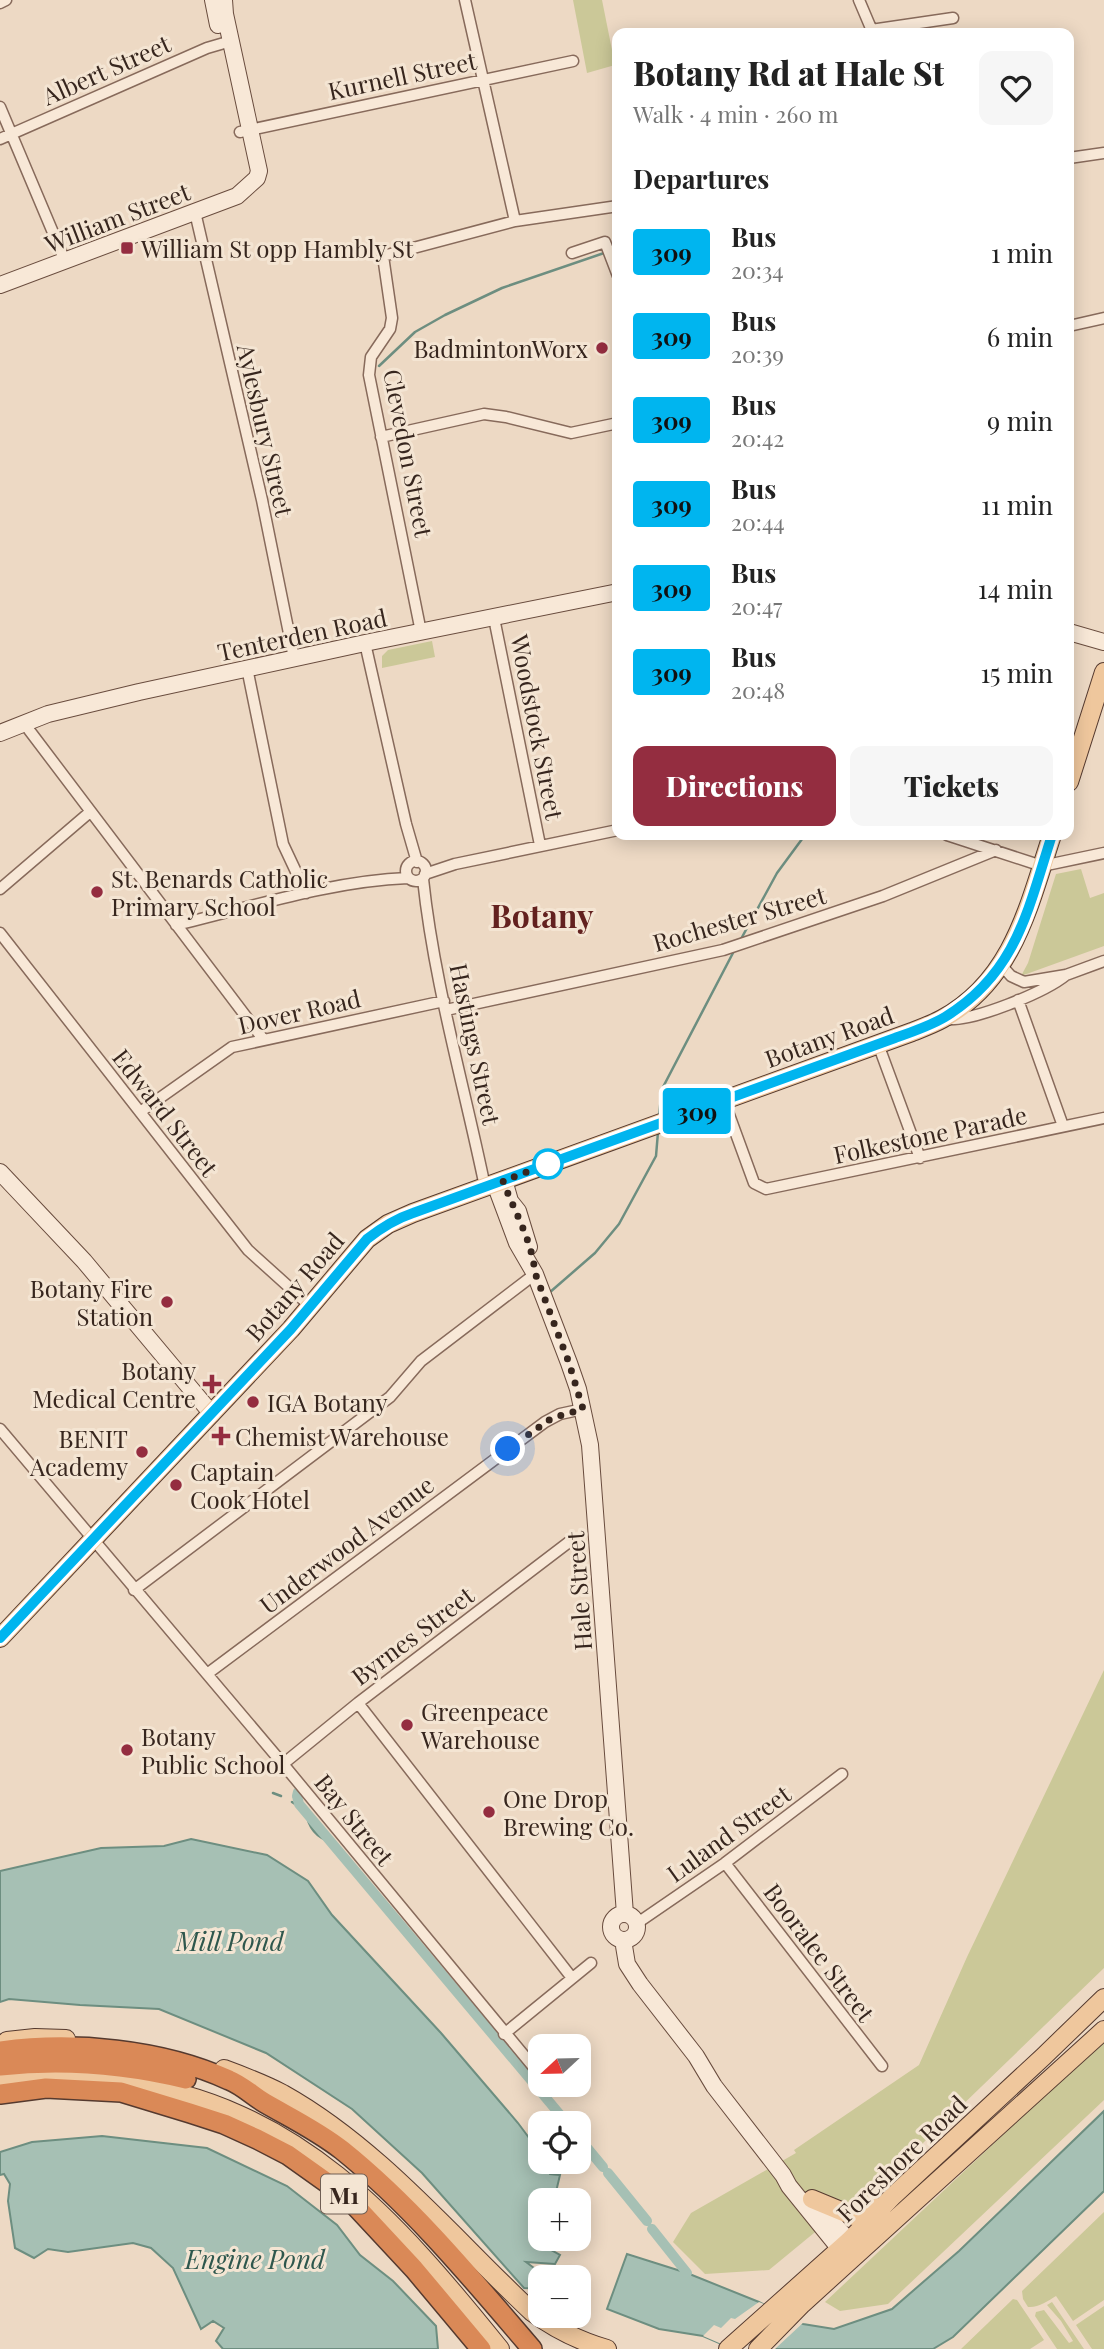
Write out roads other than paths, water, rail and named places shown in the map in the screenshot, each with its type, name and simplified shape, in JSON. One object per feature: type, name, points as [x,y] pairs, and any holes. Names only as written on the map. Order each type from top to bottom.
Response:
[{"type":"highway","name":"M1","points":[[0,2051],[43,2046],[83,2047],[136,2054],[231,2080],[315,2130],[365,2170],[426,2230],[532,2349]]},
{"type":"highway","name":"M1","points":[[0,2066],[36,2062],[110,2064],[193,2080],[264,2102]]},
{"type":"highway","points":[[0,2094],[46,2088],[82,2089],[121,2092],[159,2105]]},
{"type":"highway","name":"M1","points":[[0,2107],[33,2102],[70,2101],[159,2105],[213,2120],[257,2139],[288,2155],[347,2197],[374,2224],[481,2349]]},
{"type":"main road","points":[[1074,766],[1104,672]]},
{"type":"main road","name":"Botany Road","points":[[0,1638],[212,1414],[367,1239],[388,1224],[943,1019],[973,998],[1002,966],[1020,928],[1050,840]]},
{"type":"main road","name":"Foreshore Road","points":[[849,2252],[892,2197],[1104,1998]]},
{"type":"main road","name":"Foreshore Road","points":[[728,2349],[784,2311],[1104,2030]]},
{"type":"main road","points":[[0,2042],[35,2038],[130,2045],[213,2065],[282,2094],[326,2122],[369,2155],[532,2312],[548,2324],[607,2349]]},
{"type":"main road","points":[[0,2084],[58,2078],[106,2080],[160,2088],[196,2097],[239,2113],[305,2150],[379,2210],[455,2294],[500,2349]]},
{"type":"main road","points":[[812,2199],[842,2213],[859,2216],[892,2197]]},
{"type":"main road","name":"Foreshore Road","points":[[758,2349],[784,2311]]},
{"type":"street","points":[[0,3],[6,0]]},
{"type":"street","points":[[213,0],[226,42],[245,131]]},
{"type":"street","points":[[224,0],[226,42]]},
{"type":"street","points":[[465,0],[515,221],[612,207]]},
{"type":"street","points":[[859,0],[870,28]]},
{"type":"street","points":[[897,28],[953,19]]},
{"type":"street","name":"Albert Street","points":[[0,139],[226,42]]},
{"type":"street","name":"Kurnell Street","points":[[245,131],[573,61]]},
{"type":"street","points":[[0,107],[65,261]]},
{"type":"street","name":"William Street","points":[[0,285],[237,196],[247,186],[245,131]]},
{"type":"street","points":[[1074,157],[1104,153]]},
{"type":"street","name":"Aylesbury Street","points":[[195,212],[262,500],[294,658]]},
{"type":"street","name":"Clevedon Street","points":[[421,632],[369,375],[371,357],[390,330],[393,318],[383,256],[515,221]]},
{"type":"street","points":[[572,253],[605,242],[612,260]]},
{"type":"street","points":[[1074,325],[1104,318]]},
{"type":"street","points":[[381,437],[484,414],[571,433],[612,425]]},
{"type":"street","name":"Tenterden Road","points":[[0,733],[23,722],[74,707],[294,658],[612,593]]},
{"type":"street","name":"Woodstock Street","points":[[494,618],[540,845]]},
{"type":"street","points":[[1074,633],[1104,642]]},
{"type":"street","name":"Hastings Street","points":[[365,643],[426,910],[445,1006],[494,1184]]},
{"type":"street","points":[[247,668],[283,844],[306,893]]},
{"type":"street","points":[[23,722],[263,1039]]},
{"type":"street","points":[[0,889],[90,812]]},
{"type":"street","points":[[176,925],[306,893],[612,831]]},
{"type":"street","points":[[963,840],[1042,866],[1104,853]]},
{"type":"street","name":"Rochester Street","points":[[445,1006],[723,950],[883,896],[996,850]]},
{"type":"street","name":"Edward Street","points":[[0,933],[248,1250],[310,1306]]},
{"type":"street","points":[[1002,966],[1017,980],[1024,982],[1066,975],[1104,961]]},
{"type":"street","points":[[943,1019],[959,1019],[1018,1000],[1052,986],[1066,975]]},
{"type":"street","points":[[1018,1000],[1063,1126]]},
{"type":"street","name":"Dover Road","points":[[140,1112],[232,1047],[445,1006]]},
{"type":"street","points":[[878,1044],[920,1158]]},
{"type":"street","name":"Folkestone Parade","points":[[724,1101],[754,1183],[766,1189],[1104,1118]]},
{"type":"street","points":[[0,1172],[84,1261],[212,1414]]},
{"type":"street","name":"Hale Street","points":[[494,1184],[517,1243],[535,1273],[569,1363],[578,1410],[590,1445],[631,1919]]},
{"type":"street","points":[[134,1590],[390,1397],[421,1362],[535,1273]]},
{"type":"street","name":"Underwood Avenue","points":[[207,1674],[490,1462],[556,1416],[578,1410]]},
{"type":"street","name":"Bay Street","points":[[0,1429],[283,1764],[528,2061]]},
{"type":"street","name":"Byrnes Street","points":[[283,1764],[358,1703],[569,1542]]},
{"type":"street","points":[[358,1703],[572,1978]]},
{"type":"street","name":"Luland Street","points":[[631,1919],[725,1863],[842,1774]]},
{"type":"street","name":"Booralee Street","points":[[725,1863],[882,2066]]},
{"type":"street","points":[[623,1940],[634,1936],[631,1919],[617,1916],[611,1926],[613,1934],[623,1940],[627,1964],[640,1984],[696,2056],[714,2087],[780,2170],[789,2186],[849,2252]]},
{"type":"street","points":[[504,2034],[591,1963]]},
{"type":"street","points":[[780,2170],[812,2199],[849,2252]]},
{"type":"water","name":"Mill Pond","points":[[191,1839],[267,1855],[308,1881],[332,1915],[441,2033],[518,2123],[528,2136],[528,2174],[560,2175],[557,2188],[528,2188],[528,2251],[553,2251],[560,2255],[555,2264],[526,2262],[530,2265],[528,2288],[524,2288],[422,2173],[352,2109],[266,2053],[159,2009],[9,1999],[0,2002],[0,1871],[101,1848],[164,1846]]},
{"type":"water","points":[[1104,2111],[1104,2191],[953,2337],[933,2349],[733,2349],[703,2336],[659,2329],[607,2309],[627,2254],[687,2273],[759,2302],[803,2324],[834,2329],[892,2309],[959,2251]]},
{"type":"water","name":"Engine Pond","points":[[102,2136],[207,2148],[287,2186],[337,2225],[360,2255],[393,2281],[436,2326],[438,2349],[223,2349],[216,2341],[224,2328],[213,2321],[201,2329],[173,2268],[151,2248],[133,2243],[68,2252],[48,2249],[34,2258],[15,2248],[8,2201],[10,2184],[4,2174],[0,2175],[0,2152],[32,2142]]},
{"type":"waterway","points":[[379,366],[415,332],[445,315],[502,288],[604,253]]},
{"type":"waterway","points":[[741,939],[777,873],[801,840]]},
{"type":"waterway","points":[[659,1115],[662,1089],[734,951]]},
{"type":"waterway","points":[[549,1293],[595,1253],[619,1224],[656,1156],[658,1132]]},
{"type":"waterway","points":[[298,1792],[299,1804],[557,2111]]},
{"type":"waterway","points":[[273,1793],[281,1796]]},
{"type":"waterway","points":[[294,1797],[299,1804]]},
{"type":"waterway","points":[[292,1802],[306,1811],[314,1831],[332,1842]]},
{"type":"waterway","points":[[591,2152],[603,2167]]},
{"type":"waterway","points":[[608,2173],[647,2221]]},
{"type":"waterway","points":[[652,2229],[687,2273]]},
{"type":"place","name":"William St opp Hambly St","points":[[127,248]]},
{"type":"place","name":"BadmintonWorx","points":[[602,348]]},
{"type":"place","name":"St. Benards Catholic Primary School","points":[[97,892]]},
{"type":"place","name":"Botany Fire Station","points":[[167,1302]]},
{"type":"place","name":"Botany Medical Centre","points":[[212,1384]]},
{"type":"place","name":"IGA Botany","points":[[253,1402]]},
{"type":"place","name":"Chemist Warehouse","points":[[221,1436]]},
{"type":"place","name":"BENIT Academy","points":[[142,1452]]},
{"type":"place","name":"Captain Cook Hotel","points":[[176,1485]]},
{"type":"place","name":"Greenpeace Warehouse","points":[[407,1725]]},
{"type":"place","name":"Botany Public School","points":[[127,1750]]},
{"type":"place","name":"One Drop Brewing Co.","points":[[489,1812]]},
{"type":"district","name":"Botany","points":[[542,914]]}]
